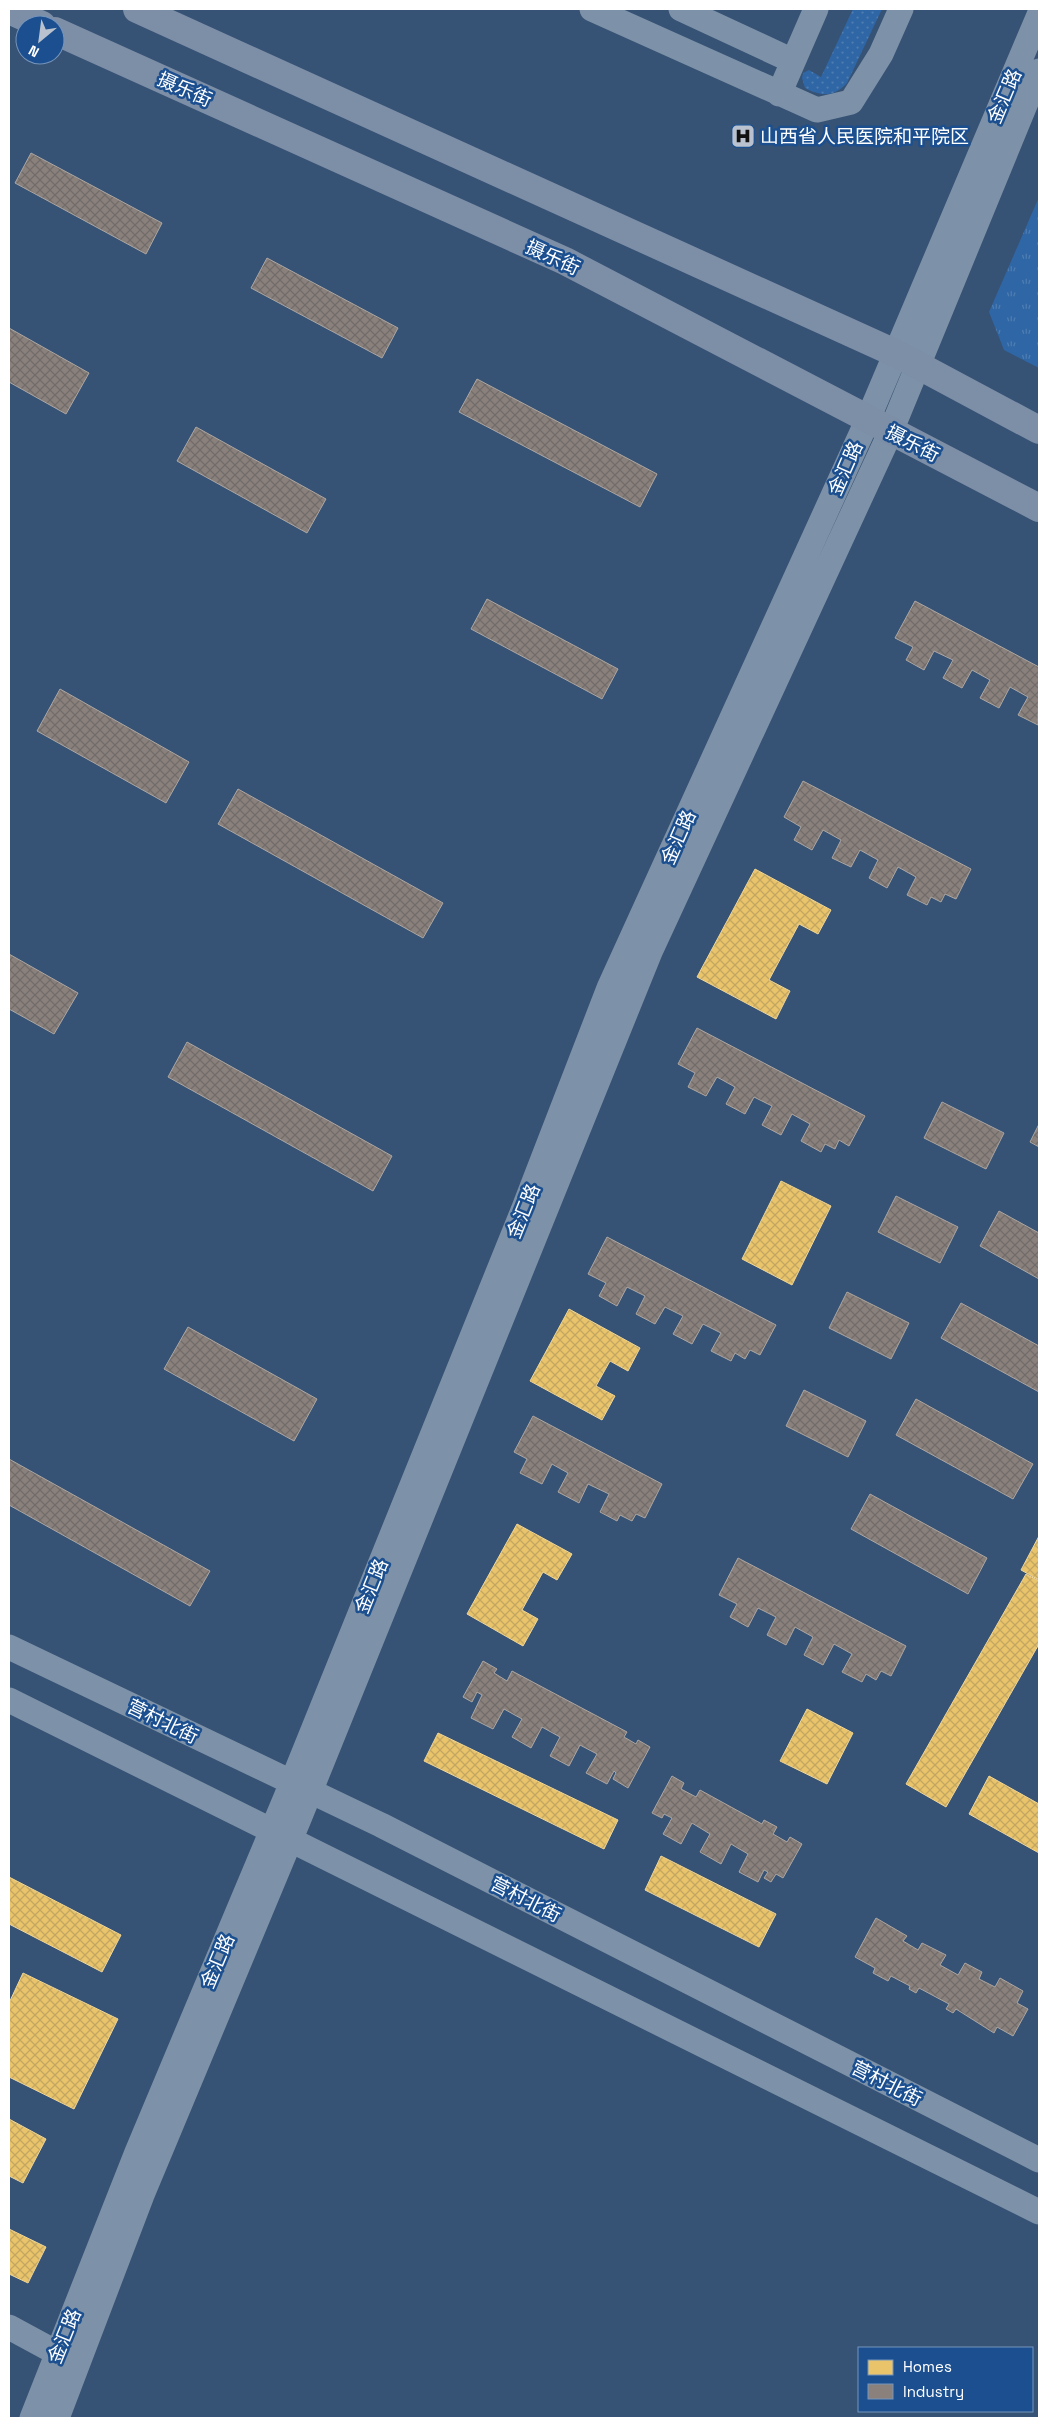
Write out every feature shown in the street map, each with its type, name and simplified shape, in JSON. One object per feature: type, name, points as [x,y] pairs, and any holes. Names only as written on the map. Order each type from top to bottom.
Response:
[{"type":"main road","points":[[137,9],[906,359],[1039,430]]},
{"type":"main road","name":"摄乐街","points":[[65,36],[565,262],[1039,508]]},
{"type":"street","points":[[592,9],[817,110],[851,102],[881,54],[901,9]]},
{"type":"street","points":[[681,9],[793,61]]},
{"type":"street","points":[[779,94],[816,9]]},
{"type":"street","name":"金汇路","points":[[57,2418],[610,988],[879,425],[1039,15]]},
{"type":"street","name":"金汇路","points":[[906,359],[1039,71]]},
{"type":"street","name":"营村北街","points":[[9,1647],[381,1825],[1039,2160]]},
{"type":"street","points":[[9,1700],[1039,2212]]},
{"type":"street","name":"金汇路","points":[[32,2418],[136,2152],[281,1835]]},
{"type":"street","points":[[9,2327],[57,2353]]},
{"type":"green space","points":[[853,9],[882,9],[847,83],[837,91],[828,94],[817,93],[805,88],[802,78],[803,73],[809,70],[821,77]]},
{"type":"green space","points":[[1039,197],[1039,368],[1004,350],[989,312]]},
{"type":"building: Homes","points":[[755,869],[831,910],[818,934],[799,924],[769,980],[790,991],[776,1019],[697,977]]},
{"type":"building: Homes","points":[[781,1181],[831,1206],[792,1285],[742,1259]]},
{"type":"building: Homes","points":[[569,1309],[640,1348],[628,1371],[610,1361],[596,1386],[615,1396],[602,1420],[530,1381]]},
{"type":"building: Homes","points":[[517,1524],[572,1554],[557,1580],[543,1572],[522,1610],[538,1619],[523,1646],[467,1614]]},
{"type":"building: Homes","points":[[1039,1536],[1039,1580],[1021,1570]]},
{"type":"building: Homes","points":[[1026,1574],[1039,1581],[1039,1644],[946,1807],[906,1784]]},
{"type":"building: Homes","points":[[807,1709],[853,1733],[827,1784],[780,1761]]},
{"type":"building: Homes","points":[[438,1733],[618,1820],[604,1849],[424,1761]]},
{"type":"building: Homes","points":[[989,1776],[1039,1804],[1039,1853],[969,1814]]},
{"type":"building: Homes","points":[[661,1856],[776,1914],[759,1947],[645,1890]]},
{"type":"building: Homes","points":[[9,1877],[121,1935],[102,1972],[9,1924]]},
{"type":"building: Homes","points":[[23,1973],[118,2019],[74,2109],[9,2077],[9,2003]]},
{"type":"building: Homes","points":[[9,2119],[46,2139],[23,2183],[9,2176]]},
{"type":"building: Homes","points":[[9,2229],[46,2247],[28,2283],[9,2274]]},
{"type":"building: Industry","points":[[31,153],[162,223],[146,254],[15,183]]},
{"type":"building: Industry","points":[[267,258],[398,328],[382,358],[251,288]]},
{"type":"building: Industry","points":[[9,328],[89,373],[66,414],[9,382]]},
{"type":"building: Industry","points":[[477,379],[657,474],[640,507],[459,412]]},
{"type":"building: Industry","points":[[196,427],[326,499],[307,533],[177,461]]},
{"type":"building: Industry","points":[[487,599],[618,669],[602,699],[471,629]]},
{"type":"building: Industry","points":[[915,601],[1039,667],[1038,725],[1018,715],[1028,697],[1010,687],[999,708],[980,698],[990,680],[972,670],[962,688],[943,678],[953,660],[934,651],[924,670],[906,660],[913,647],[895,638]]},
{"type":"building: Industry","points":[[60,689],[189,762],[166,803],[37,731]]},
{"type":"building: Industry","points":[[803,781],[971,869],[956,899],[945,894],[941,902],[931,897],[927,905],[907,895],[916,877],[898,867],[887,888],[869,878],[878,860],[860,850],[851,867],[832,858],[841,840],[823,830],[812,850],[794,840],[801,827],[784,817]]},
{"type":"building: Industry","points":[[238,789],[443,903],[423,938],[218,824]]},
{"type":"building: Industry","points":[[9,954],[78,993],[54,1034],[9,1009]]},
{"type":"building: Industry","points":[[697,1028],[865,1116],[849,1146],[839,1140],[835,1149],[825,1144],[821,1152],[801,1141],[810,1124],[792,1114],[781,1135],[762,1125],[772,1106],[754,1097],[745,1114],[726,1104],[735,1087],[717,1077],[706,1096],[688,1087],[695,1073],[678,1064]]},
{"type":"building: Industry","points":[[187,1042],[392,1156],[373,1191],[168,1077]]},
{"type":"building: Industry","points":[[942,1102],[1004,1133],[986,1169],[924,1138]]},
{"type":"building: Industry","points":[[1039,1124],[1039,1147],[1030,1142]]},
{"type":"building: Industry","points":[[896,1196],[958,1227],[940,1263],[878,1232]]},
{"type":"building: Industry","points":[[999,1211],[1039,1233],[1039,1279],[980,1246]]},
{"type":"building: Industry","points":[[607,1237],[776,1325],[760,1355],[750,1350],[745,1359],[735,1353],[731,1361],[711,1351],[721,1333],[703,1324],[692,1344],[673,1334],[683,1316],[665,1307],[655,1324],[636,1314],[645,1296],[627,1287],[617,1306],[599,1296],[606,1283],[588,1274]]},
{"type":"building: Industry","points":[[847,1292],[909,1323],[891,1359],[829,1328]]},
{"type":"building: Industry","points":[[961,1303],[1039,1346],[1039,1392],[941,1338]]},
{"type":"building: Industry","points":[[188,1327],[317,1399],[294,1441],[164,1369]]},
{"type":"building: Industry","points":[[804,1390],[866,1421],[848,1457],[786,1426]]},
{"type":"building: Industry","points":[[916,1399],[1033,1464],[1013,1499],[896,1435]]},
{"type":"building: Industry","points":[[533,1416],[662,1484],[645,1518],[636,1514],[632,1521],[620,1515],[617,1521],[600,1512],[609,1494],[588,1484],[579,1503],[558,1492],[568,1473],[552,1464],[542,1484],[520,1473],[527,1459],[514,1452]]},
{"type":"building: Industry","points":[[9,1459],[210,1571],[190,1606],[9,1505]]},
{"type":"building: Industry","points":[[870,1494],[987,1558],[968,1594],[851,1529]]},
{"type":"building: Industry","points":[[738,1558],[906,1646],[891,1676],[881,1671],[876,1680],[866,1674],[862,1682],[842,1672],[852,1654],[834,1644],[823,1665],[804,1655],[813,1637],[795,1627],[786,1645],[767,1635],[776,1617],[758,1608],[748,1627],[730,1617],[737,1604],[719,1595]]},
{"type":"building: Industry","points":[[483,1661],[497,1669],[494,1673],[507,1681],[512,1671],[627,1732],[624,1737],[636,1744],[638,1740],[650,1747],[628,1788],[613,1779],[616,1773],[614,1771],[607,1784],[586,1773],[597,1754],[580,1745],[569,1766],[550,1756],[560,1737],[542,1727],[531,1748],[512,1737],[522,1719],[504,1709],[493,1729],[471,1718],[482,1695],[477,1692],[472,1702],[463,1697]]},
{"type":"building: Industry","points":[[672,1776],[684,1783],[681,1789],[696,1797],[700,1790],[762,1824],[764,1820],[777,1827],[773,1834],[787,1842],[790,1837],[802,1844],[783,1878],[776,1874],[771,1882],[764,1878],[768,1872],[764,1870],[758,1882],[739,1872],[748,1854],[731,1844],[721,1864],[700,1852],[710,1834],[692,1823],[681,1844],[663,1834],[672,1818],[664,1814],[662,1818],[652,1813]]},
{"type":"building: Industry","points":[[876,1918],[907,1936],[903,1941],[918,1950],[922,1943],[946,1955],[940,1965],[958,1975],[965,1963],[982,1972],[979,1979],[995,1987],[1000,1978],[1023,1991],[1017,2003],[1028,2009],[1013,2036],[997,2027],[994,2033],[956,2009],[953,2013],[946,2009],[949,2004],[919,1988],[916,1993],[909,1989],[910,1986],[891,1976],[888,1981],[873,1973],[875,1968],[855,1957]]},
{"type":"place","name":"山西省人民医院和平院区","points":[[743,136]]}]
